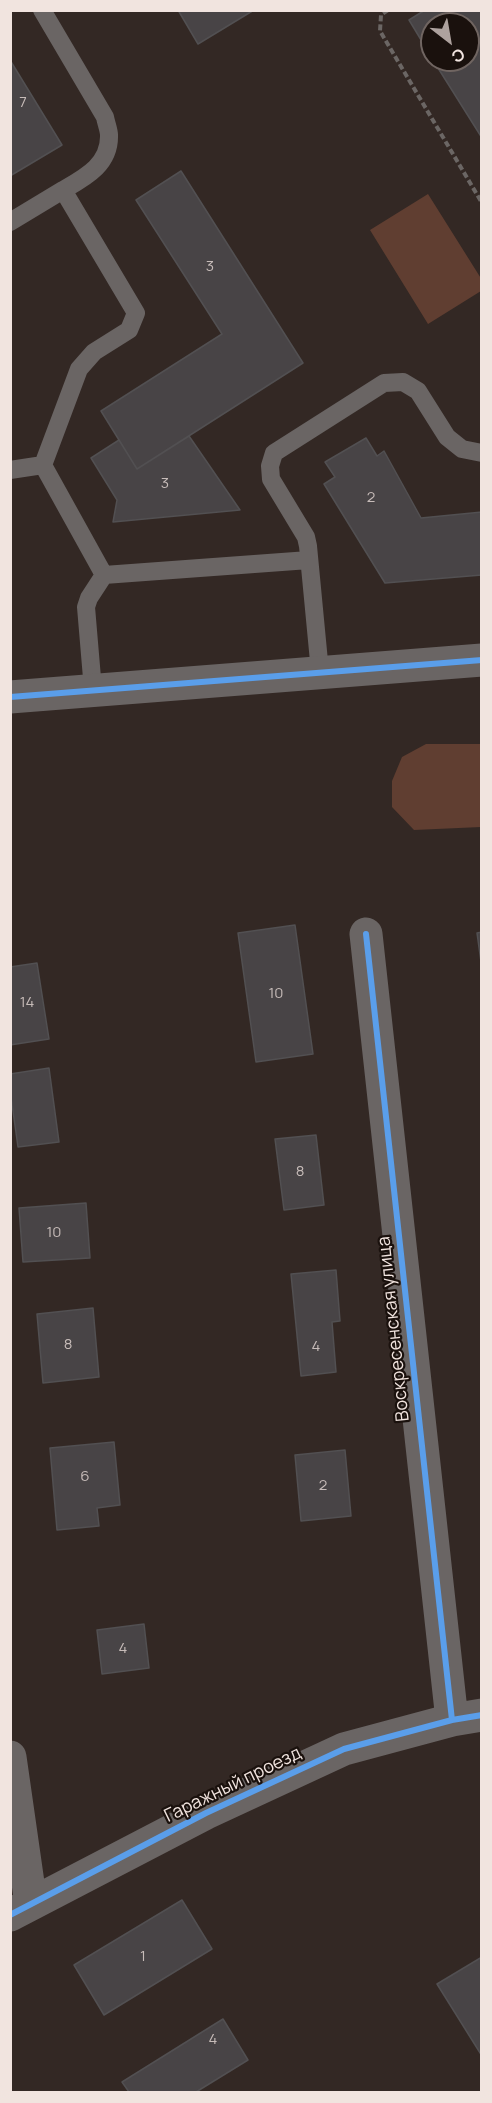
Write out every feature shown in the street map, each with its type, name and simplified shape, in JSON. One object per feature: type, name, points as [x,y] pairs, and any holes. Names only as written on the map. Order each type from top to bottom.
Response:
[{"type":"street","points":[[10,697],[482,660]]},
{"type":"street","name":"Воскресенская улица","points":[[366,934],[467,1718]]},
{"type":"street","name":"Гаражный проезд","points":[[21,1910],[206,1813],[344,1749],[467,1718]]},
{"type":"street","points":[[10,1757],[21,1910]]},
{"type":"lane","points":[[10,222],[94,171],[105,156],[110,136],[105,117],[42,10]]},
{"type":"lane","points":[[63,190],[136,313],[129,330],[94,352],[79,369],[43,465],[104,575]]},
{"type":"lane","points":[[320,672],[306,537],[271,479],[270,466],[274,453],[384,383],[403,382],[418,391],[447,437],[462,449],[482,453]]},
{"type":"lane","points":[[10,470],[43,465]]},
{"type":"lane","points":[[104,575],[309,560]]},
{"type":"lane","points":[[93,690],[86,607],[88,598],[104,575]]},
{"type":"path","points":[[388,10],[381,15],[380,31],[482,203]]},
{"type":"shaded area","points":[[428,194],[482,280],[481,291],[428,324],[370,230]]},
{"type":"shaded area","points":[[426,744],[481,744],[481,827],[414,830],[392,807],[392,781],[402,757]]},
{"type":"building","points":[[178,10],[254,10],[198,44]]},
{"type":"building","points":[[425,10],[482,10],[482,138],[441,72],[480,72],[480,12],[422,12]]},
{"type":"building","points":[[420,13],[420,38],[409,20]]},
{"type":"building","points":[[10,60],[62,145],[10,176]]},
{"type":"building","points":[[181,171],[303,363],[137,469],[101,411],[222,334],[136,200]]},
{"type":"building","points":[[189,436],[240,510],[113,522],[117,500],[91,458],[119,440],[137,469]]},
{"type":"building","points":[[366,438],[377,456],[384,451],[421,518],[482,512],[482,575],[385,583],[324,484],[335,477],[325,462]]},
{"type":"building","points":[[295,925],[313,1054],[256,1062],[238,933]]},
{"type":"building","points":[[482,932],[482,969],[477,933]]},
{"type":"building","points":[[37,963],[49,1039],[10,1045],[10,967]]},
{"type":"building","points":[[49,1068],[59,1142],[18,1147],[10,1074]]},
{"type":"building","points":[[316,1135],[324,1205],[284,1210],[275,1139]]},
{"type":"building","points":[[86,1203],[90,1258],[23,1262],[19,1208]]},
{"type":"building","points":[[336,1270],[340,1321],[332,1322],[336,1372],[301,1376],[291,1274]]},
{"type":"building","points":[[93,1308],[99,1377],[43,1383],[37,1314]]},
{"type":"building","points":[[114,1442],[120,1505],[97,1508],[99,1526],[57,1530],[50,1448]]},
{"type":"building","points":[[345,1450],[351,1516],[301,1521],[295,1455]]},
{"type":"building","points":[[144,1624],[149,1668],[102,1674],[97,1630]]},
{"type":"building","points":[[182,1900],[212,1949],[104,2015],[74,1965]]},
{"type":"building","points":[[482,1957],[482,2056],[437,1984]]},
{"type":"building","points":[[223,2019],[248,2060],[196,2092],[129,2092],[122,2082]]},
{"type":"cycle path","points":[[10,697],[482,660]]},
{"type":"cycle path","points":[[366,934],[452,1720]]},
{"type":"cycle path","points":[[10,1915],[206,1813],[344,1749],[452,1720],[482,1715]]}]
